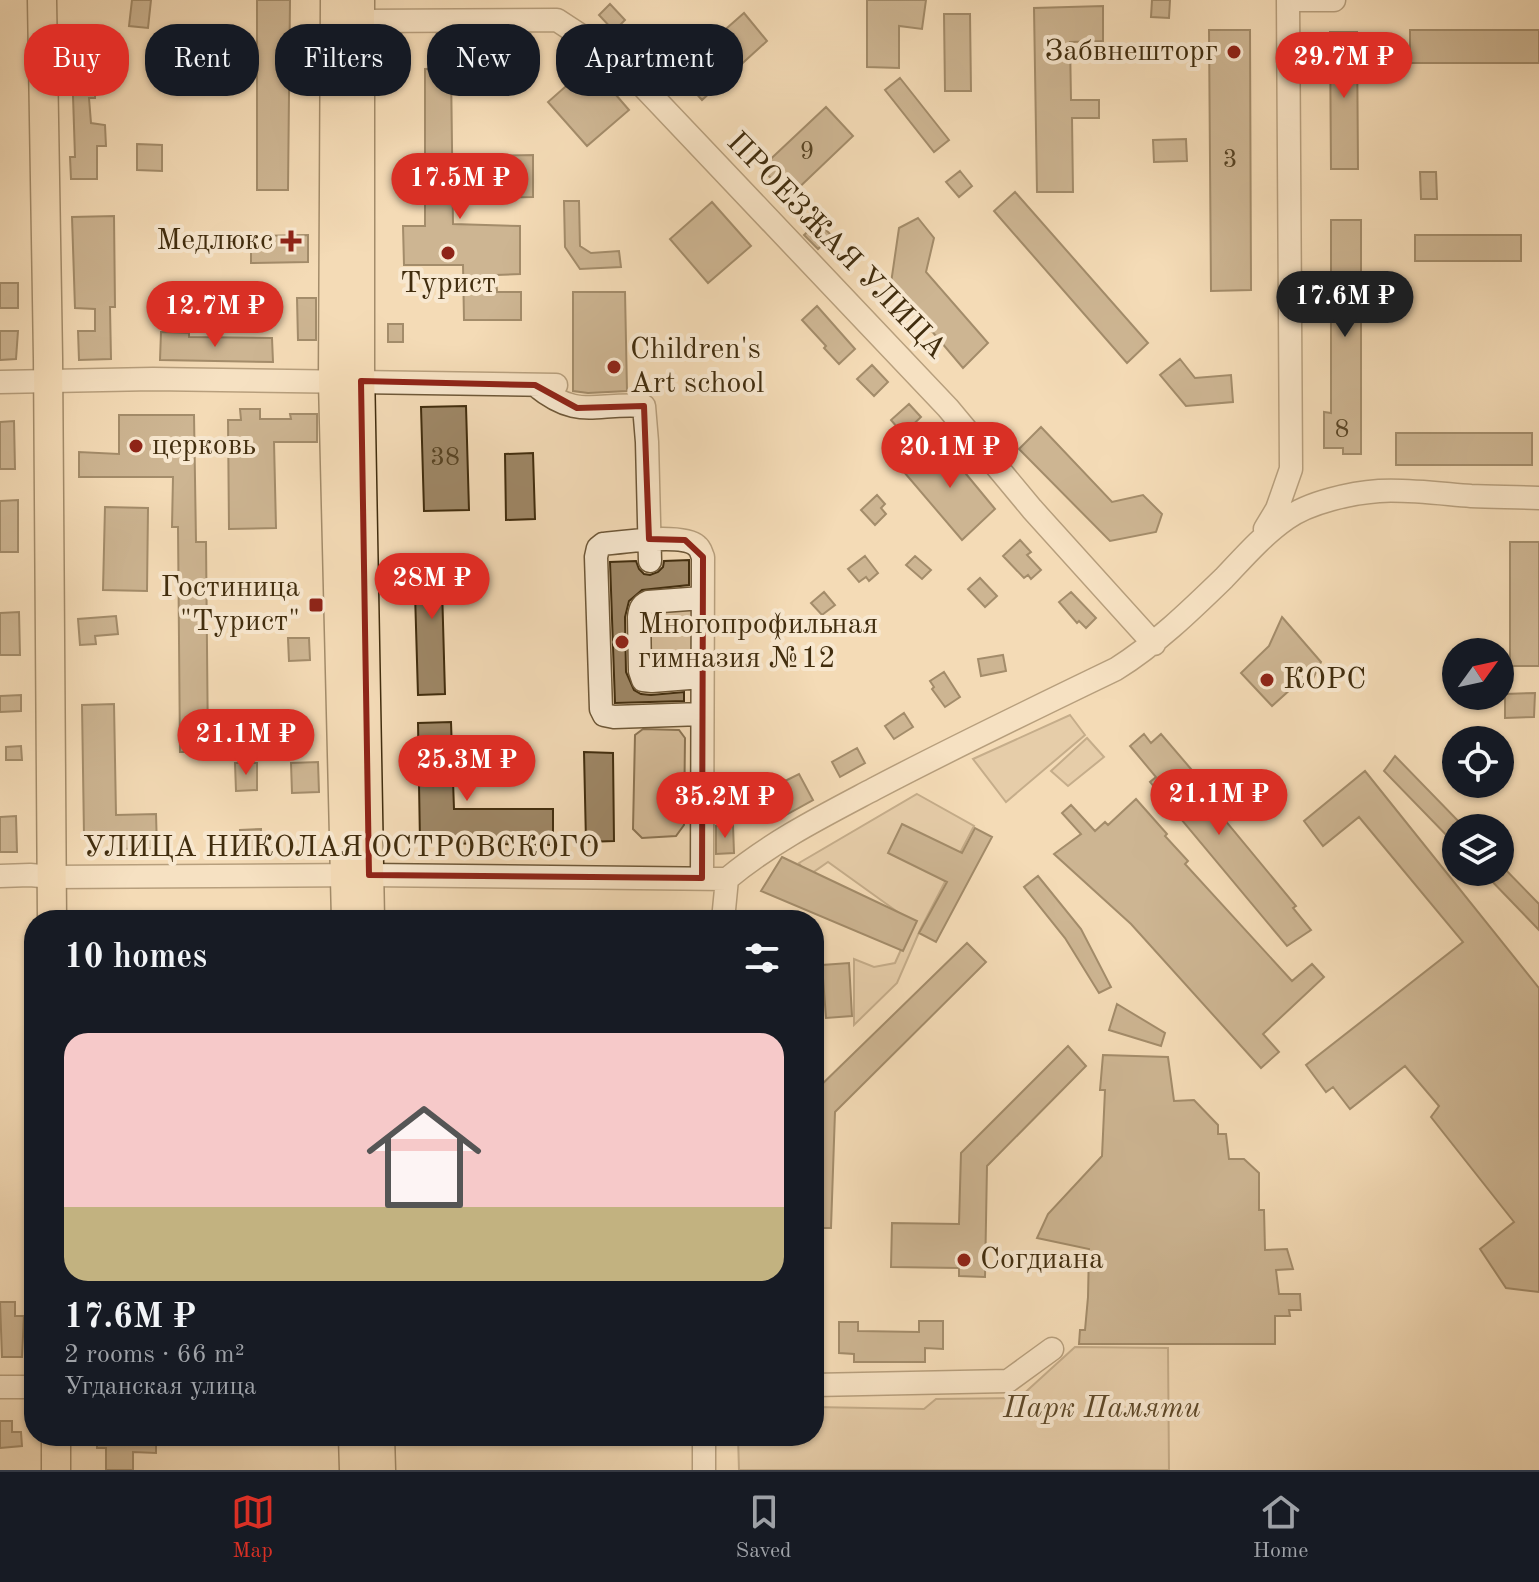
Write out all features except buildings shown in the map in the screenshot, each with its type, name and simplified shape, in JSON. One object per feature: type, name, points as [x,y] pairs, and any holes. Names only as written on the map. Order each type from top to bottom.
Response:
[{"type":"main road","points":[[42,0],[52,910]]},
{"type":"main road","points":[[335,0],[347,381],[357,875],[348,910]]},
{"type":"main road","points":[[347,381],[360,11]]},
{"type":"main road","points":[[357,875],[367,910]]},
{"type":"main road","points":[[56,1446],[56,1470]]},
{"type":"main road","points":[[353,1446],[354,1470]]},
{"type":"main road","points":[[380,1446],[381,1470]]},
{"type":"street","points":[[1254,547],[1277,509],[1291,469],[1288,0],[1334,0]]},
{"type":"street","name":"ПРОЕЗЖАЯ УЛИЦА","points":[[360,11],[557,20],[618,60],[948,408],[1032,509],[1154,644]]},
{"type":"street","points":[[0,382],[153,379],[545,385],[550,398],[577,408],[644,406],[650,561]]},
{"type":"street","points":[[724,910],[727,879],[803,827],[948,750],[1116,669],[1154,644],[1287,517],[1333,499],[1380,491],[1539,498]]},
{"type":"street","points":[[702,714],[604,715],[601,709],[596,611],[596,557],[598,548],[603,544],[651,539],[685,540],[696,544],[703,557],[702,878]]},
{"type":"street","points":[[702,598],[648,602],[640,609],[639,617],[640,671],[643,680],[702,677]]},
{"type":"street","name":"УЛИЦА НИКОЛАЯ ОСТРОВСКОГО","points":[[0,876],[357,875],[727,879]]},
{"type":"street","points":[[824,1385],[1008,1381],[1052,1349]]},
{"type":"street","points":[[0,1387],[24,1387]]},
{"type":"street","points":[[704,1446],[704,1470]]},
{"type":"highlighted area","points":[[361,381],[535,385],[577,408],[644,406],[649,539],[685,540],[703,557],[702,878],[369,875]]},
{"type":"green space","points":[[689,606],[695,614],[697,671],[650,677],[645,610]]},
{"type":"green space","points":[[1070,715],[1085,735],[1006,802],[973,759]]},
{"type":"green space","points":[[643,729],[679,730],[685,738],[684,825],[676,836],[642,838],[633,829],[635,735]]},
{"type":"green space","points":[[1087,738],[1104,757],[1068,786],[1051,771]]},
{"type":"green space","points":[[917,794],[974,826],[920,930],[897,983],[854,1025],[854,959],[874,967],[895,963],[913,923],[828,862],[812,873],[799,863]]},
{"type":"green space","name":"Парк Памяти","points":[[1075,1347],[1168,1348],[1169,1470],[739,1470],[738,1446],[824,1446],[824,1407],[924,1409],[936,1399],[1019,1398]]},
{"type":"place","name":"Забвнешторг","points":[[1234,52]]},
{"type":"place","name":"Медлюкс","points":[[291,241]]},
{"type":"place","name":"Турист","points":[[448,253]]},
{"type":"place","name":"Children's Art school","points":[[614,367]]},
{"type":"place","name":"церковь","points":[[136,446]]},
{"type":"place","name":"Гостиница \"Турист\"","points":[[316,605]]},
{"type":"place","name":"Многопрофильная гимназия №12","points":[[622,642]]},
{"type":"place","name":"КОРС","points":[[1267,680]]},
{"type":"place","name":"Согдиана","points":[[964,1260]]}]
